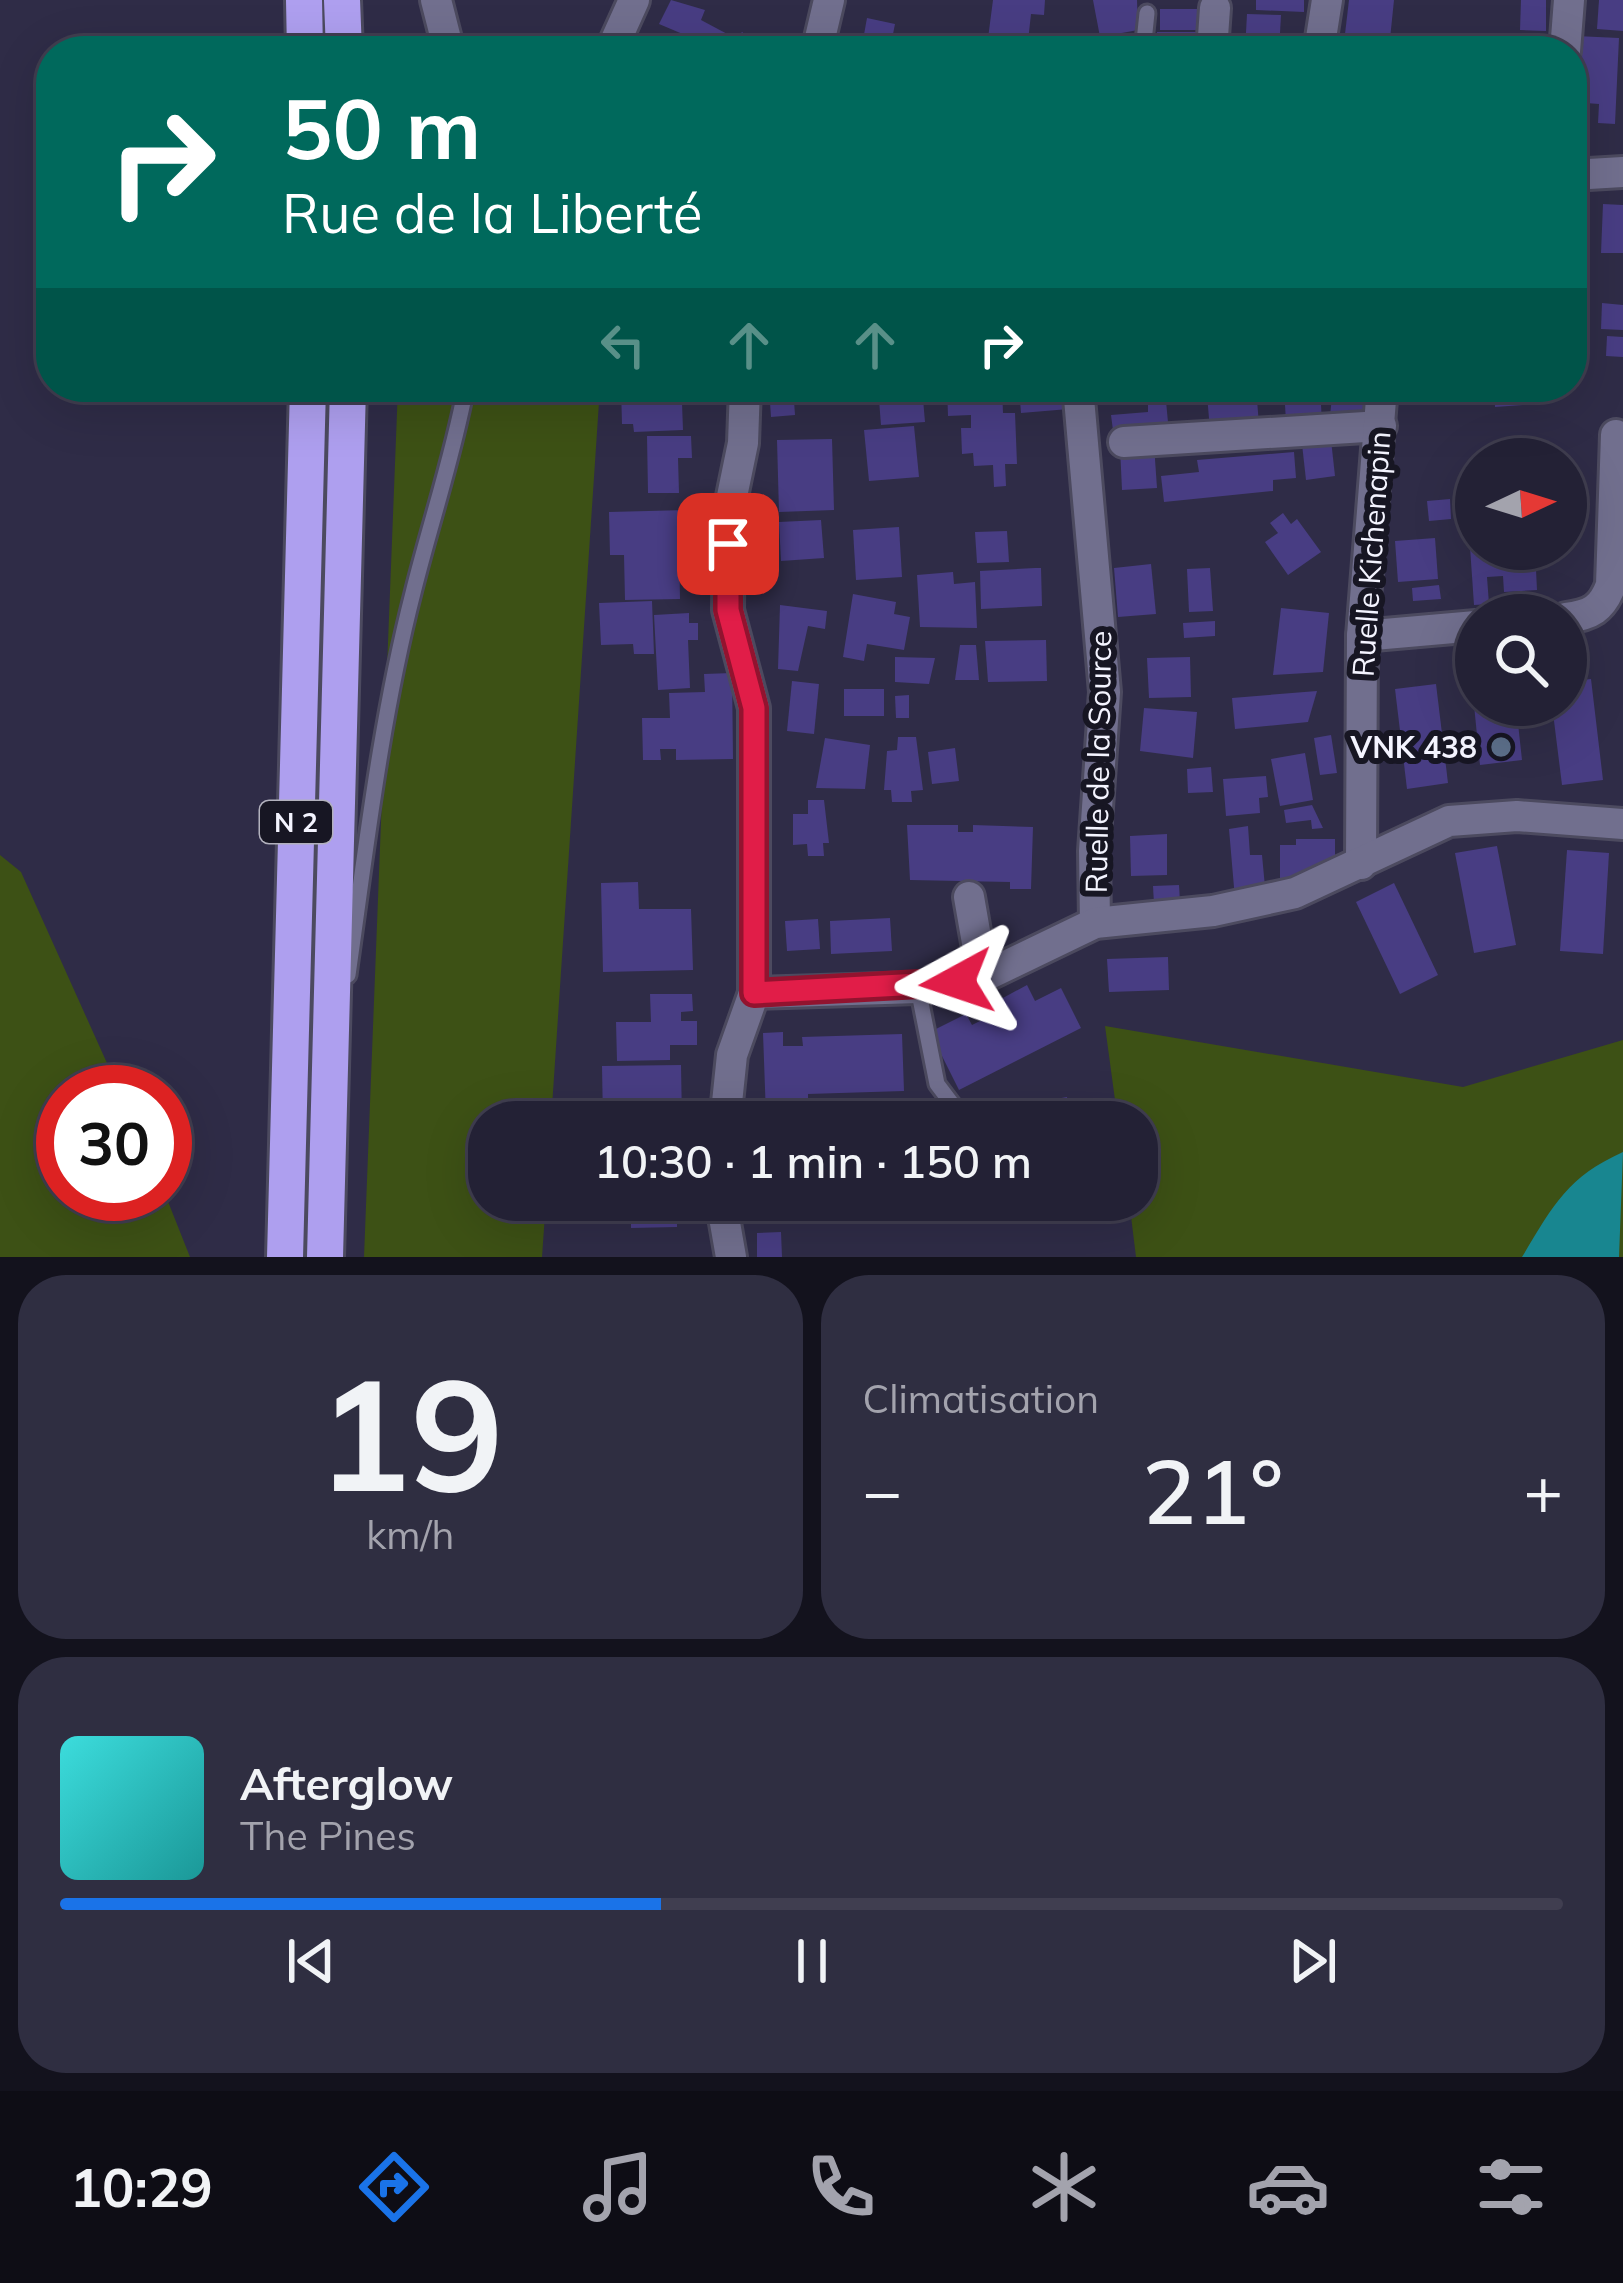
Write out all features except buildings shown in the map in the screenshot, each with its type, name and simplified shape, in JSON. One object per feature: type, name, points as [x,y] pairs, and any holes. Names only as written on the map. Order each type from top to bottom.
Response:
[{"type":"highway","points":[[304,0],[305,36]]},
{"type":"highway","points":[[342,0],[343,36]]},
{"type":"highway","name":"N 2","points":[[285,1257],[308,402]]},
{"type":"highway","name":"N 2","points":[[325,1257],[348,402]]},
{"type":"street","points":[[436,0],[445,36]]},
{"type":"street","points":[[618,36],[634,0]]},
{"type":"street","points":[[821,36],[829,0]]},
{"type":"street","points":[[1321,36],[1327,0]]},
{"type":"street","points":[[1566,36],[1569,0]]},
{"type":"street","points":[[1213,36],[1215,8]]},
{"type":"street","points":[[1587,174],[1623,172]]},
{"type":"street","points":[[727,1101],[732,1055],[754,993],[754,708],[728,610],[729,512],[743,443],[744,402]]},
{"type":"street","name":"Ruelle de la Source","points":[[1079,402],[1105,692],[1094,851],[1096,923]]},
{"type":"street","name":"Ruelle Kichenapin","points":[[1361,865],[1362,636],[1382,402]]},
{"type":"street","points":[[1124,442],[1381,426]]},
{"type":"street","points":[[1587,616],[1604,604],[1611,585],[1616,435]]},
{"type":"street","points":[[1362,636],[1455,628]]},
{"type":"street","points":[[754,993],[917,988],[983,976],[1096,923],[1253,904],[1361,865],[1449,821],[1517,816],[1623,824]]},
{"type":"street","points":[[969,897],[983,976]]},
{"type":"street","points":[[725,1221],[731,1257]]},
{"type":"lane","points":[[1145,36],[1147,13]]},
{"type":"lane","points":[[331,1103],[384,734],[412,593],[453,458],[463,402]]},
{"type":"lane","points":[[917,988],[937,1084],[949,1101]]},
{"type":"shaded area","points":[[397,402],[599,402],[552,1101],[468,1101],[468,1221],[545,1221],[542,1257],[364,1257]]},
{"type":"shaded area","points":[[0,855],[21,872],[108,1065],[36,1065],[36,1221],[176,1221],[190,1257],[0,1257]]},
{"type":"shaded area","points":[[1105,1026],[1463,1087],[1623,1040],[1623,1257],[1136,1257],[1132,1221],[1158,1221],[1158,1101],[1115,1101]]},
{"type":"shaded area","points":[[1623,1152],[1619,1257],[1522,1257],[1575,1183]]},
{"type":"place","name":"VNK 438","points":[[1501,747]]},
{"type":"route","points":[[728,544],[728,610],[754,708],[754,993],[782,988],[917,988],[957,982]]}]
